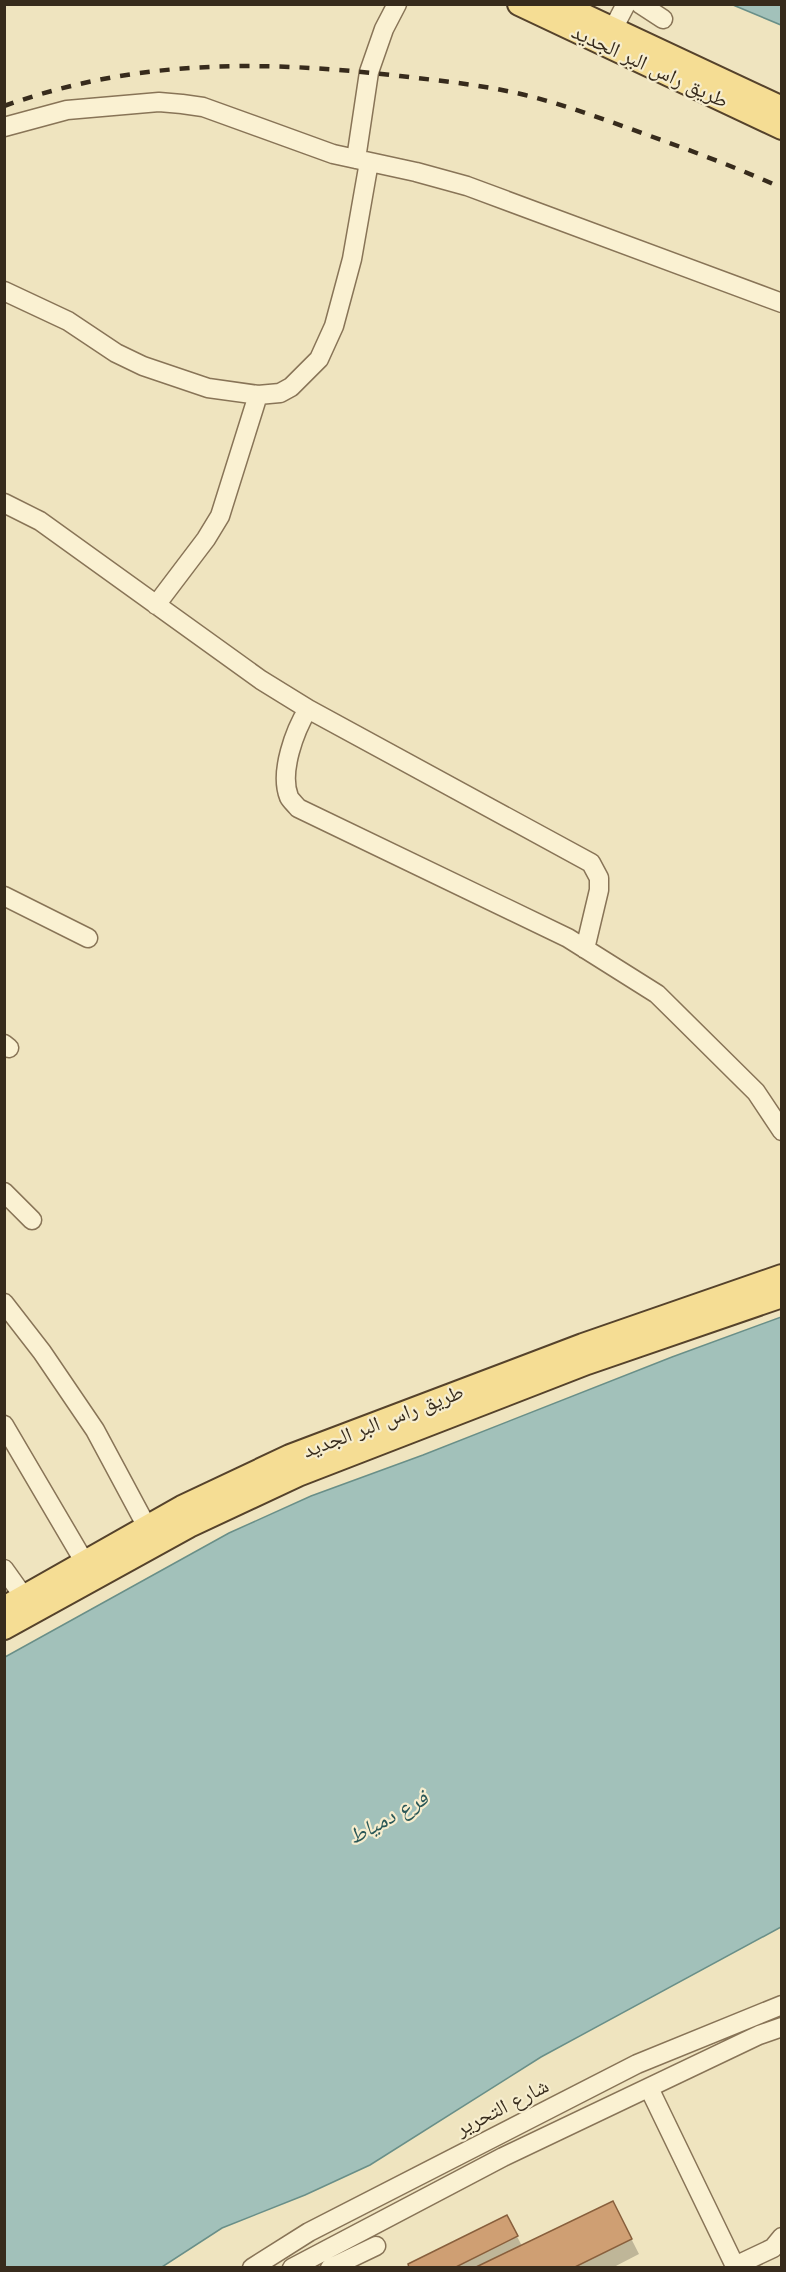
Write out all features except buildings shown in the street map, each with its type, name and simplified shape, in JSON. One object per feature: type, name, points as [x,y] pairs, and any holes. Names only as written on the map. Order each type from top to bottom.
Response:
[{"type":"main road","name":"طريق راس البر الجديد","points":[[519,4],[782,128]]},
{"type":"main road","name":"طريق راس البر الجديد","points":[[560,4],[782,108]]},
{"type":"main road","name":"طريق راس البر الجديد","points":[[4,1628],[163,1540],[261,1491],[585,1354],[782,1276]]},
{"type":"main road","name":"طريق راس البر الجديد","points":[[4,1608],[217,1488],[290,1456],[585,1354],[782,1296]]},
{"type":"street","points":[[4,291],[68,321],[116,353],[143,366],[208,388],[258,395],[280,393],[291,387],[320,359],[334,326],[352,259],[369,72],[384,29],[397,4]]},
{"type":"street","points":[[613,29],[626,4]]},
{"type":"street","points":[[640,4],[663,19]]},
{"type":"street","points":[[4,127],[67,110],[159,102],[203,107],[333,154],[416,172],[478,190],[782,303]]},
{"type":"street","points":[[156,605],[206,539],[220,516],[258,395]]},
{"type":"street","points":[[4,503],[40,521],[261,680],[308,709],[591,863],[599,878],[599,890],[585,949]]},
{"type":"street","points":[[308,709],[297,726],[288,757],[286,777],[289,798],[298,808],[568,938],[657,994],[756,1092],[782,1131]]},
{"type":"street","points":[[4,896],[88,938]]},
{"type":"street","points":[[4,1192],[32,1221]]},
{"type":"street","points":[[4,1303],[42,1352],[95,1430],[147,1527]]},
{"type":"street","points":[[4,1425],[84,1563]]},
{"type":"street","points":[[4,1569],[24,1597]]},
{"type":"street","points":[[746,2018],[782,1993]]},
{"type":"street","name":"شارع التحرير","points":[[252,2268],[309,2232],[637,2064],[782,2005]]},
{"type":"street","points":[[292,2268],[318,2261],[536,2141],[759,2035],[782,2027]]},
{"type":"street","points":[[649,2088],[734,2264],[771,2238],[782,2237]]},
{"type":"street","points":[[574,2096],[568,2103],[567,2109],[570,2117],[574,2121],[579,2121]]},
{"type":"street","points":[[531,2118],[543,2123],[543,2131],[536,2141]]},
{"type":"street","points":[[330,2268],[376,2246]]},
{"type":"water","points":[[733,5],[781,5],[781,25]]},
{"type":"water","name":"فرع دمياط","points":[[781,1317],[781,1927],[541,2057],[370,2165],[305,2195],[222,2228],[162,2267],[5,2267],[5,1657],[229,1533],[311,1496]]},
{"type":"railway","points":[[4,106],[102,79],[200,67],[298,67],[400,76],[494,89],[555,103],[695,152],[782,188]]}]
